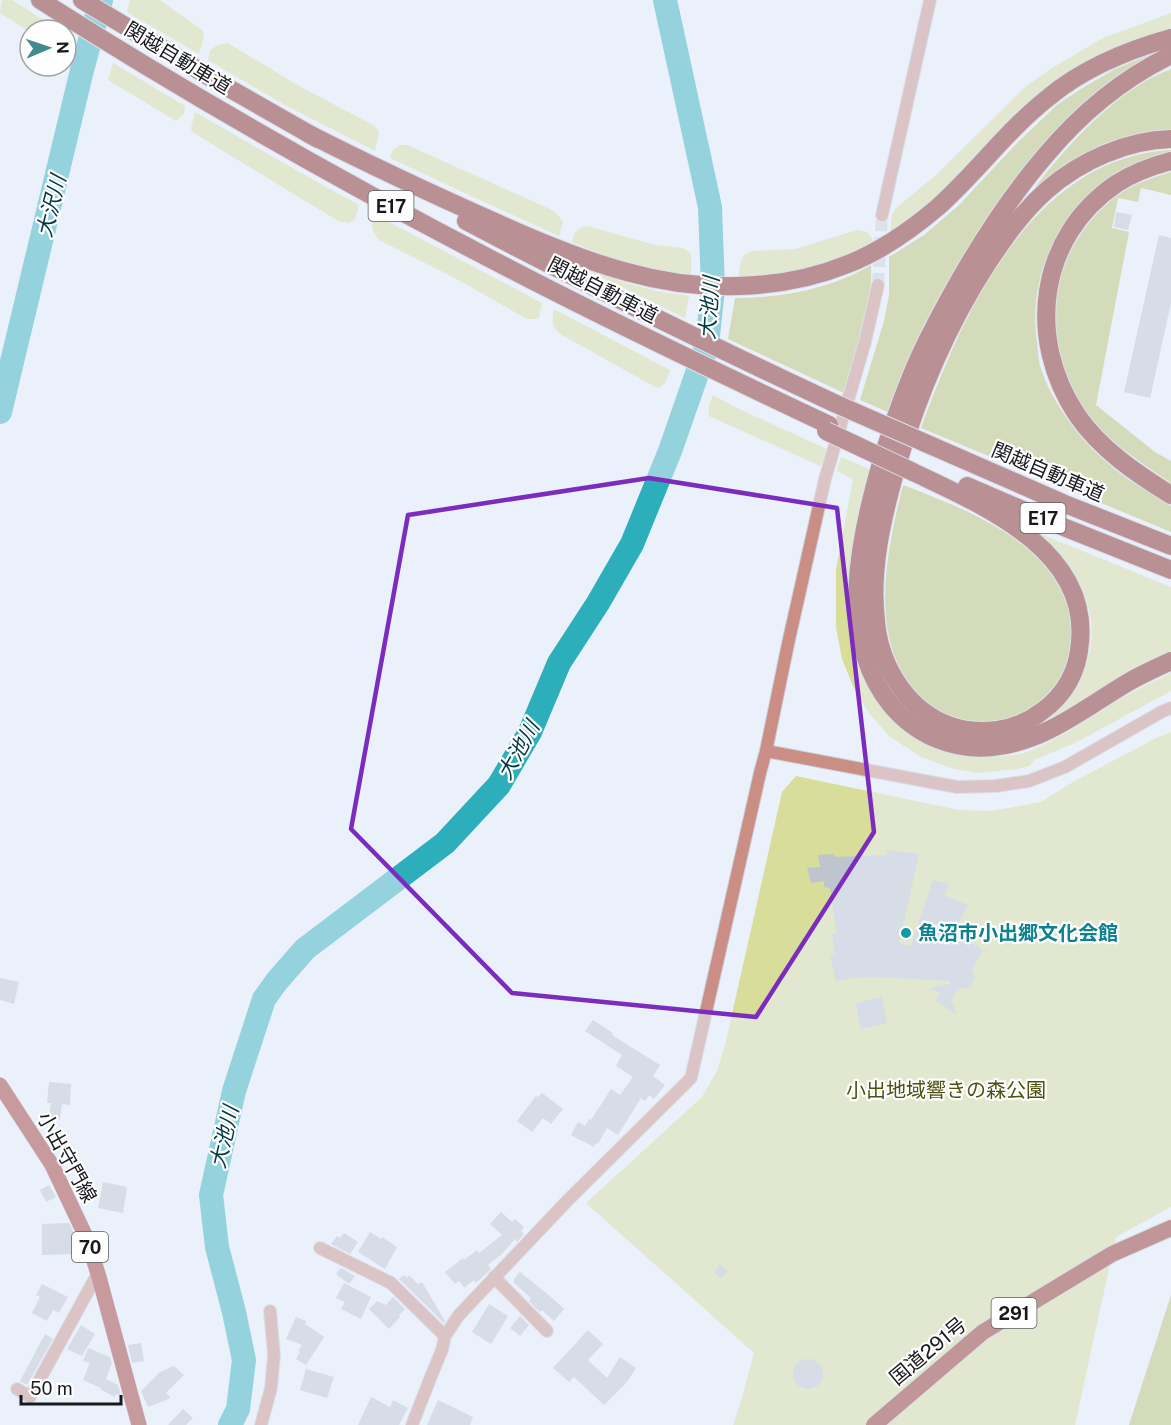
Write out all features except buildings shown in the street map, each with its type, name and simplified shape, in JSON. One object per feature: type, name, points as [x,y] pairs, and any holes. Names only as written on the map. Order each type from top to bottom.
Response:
[{"type":"highway","name":"関越自動車道","points":[[40,0],[290,150],[513,271],[828,428],[914,468],[1171,570]]},
{"type":"highway","name":"関越自動車道","points":[[83,1],[309,134],[523,251],[728,353],[834,402],[1065,504],[1171,546]]},
{"type":"highway","points":[[309,134],[518,232],[626,272],[686,284],[745,285],[781,282],[817,275],[849,264],[878,250],[909,230],[938,207],[1049,96],[1115,57],[1171,38]]},
{"type":"highway","points":[[1171,55],[1147,67],[1101,99],[1046,154],[978,248],[957,284],[910,378],[888,440],[864,531],[858,579],[858,602],[859,624],[866,655],[874,679],[883,695],[909,723],[940,741],[958,746],[994,747],[1029,739],[1067,721],[1133,679],[1171,661]]},
{"type":"highway","points":[[914,468],[983,506],[1024,533],[1057,564],[1068,581],[1080,617],[1081,635],[1075,670],[1068,684],[1048,707],[1021,724],[1006,729],[973,731],[944,724],[918,708],[907,697],[890,672],[879,641],[874,602],[876,559],[885,508],[907,435],[939,350],[978,279],[1012,228],[1047,190],[1081,166],[1122,148],[1143,142],[1171,139]]},
{"type":"highway","points":[[1171,161],[1135,173],[1118,183],[1102,194],[1075,224],[1056,260],[1048,289],[1046,320],[1053,363],[1067,399],[1078,416],[1105,447],[1171,495]]},
{"type":"highway","name":"国道291号","points":[[874,1425],[983,1332],[1112,1254],[1171,1228]]},
{"type":"main road","name":"小出守門線","points":[[0,1085],[52,1165],[87,1239],[139,1425]]},
{"type":"street","points":[[882,215],[930,0]]},
{"type":"street","points":[[412,1425],[446,1336],[459,1315],[568,1200],[691,1078],[766,751],[825,479],[865,342],[878,285]]},
{"type":"street","points":[[766,751],[957,786],[996,786],[1029,782],[1065,767],[1171,708]]},
{"type":"street","points":[[320,1248],[392,1283],[446,1336]]},
{"type":"street","points":[[17,1389],[30,1396],[98,1273]]},
{"type":"street","points":[[494,1277],[547,1331]]},
{"type":"street","points":[[264,1424],[274,1355],[270,1311]]},
{"type":"highlighted area","points":[[649,478],[837,508],[874,832],[756,1017],[512,993],[351,829],[408,515]]},
{"type":"green space","points":[[2,0],[12,0],[40,18],[18,18],[18,24],[0,13]]},
{"type":"green space","points":[[130,0],[160,0],[202,30],[204,37],[199,54],[127,12]]},
{"type":"green space","points":[[1171,13],[1171,29],[1128,43],[951,185],[920,214],[890,234],[895,209],[936,175],[1025,87],[1103,38]]},
{"type":"green space","points":[[228,43],[299,86],[375,126],[379,133],[375,151],[285,105],[208,60],[210,50]]},
{"type":"green space","points":[[1152,54],[1153,56],[973,242],[940,294],[917,339],[900,379],[890,413],[860,400],[884,321],[889,295],[889,257],[924,235],[959,205],[1017,143],[1058,104],[1115,69]]},
{"type":"green space","points":[[113,63],[185,106],[184,114],[176,121],[108,80]]},
{"type":"green space","points":[[1171,69],[1171,130],[1142,133],[1114,141],[1030,194],[1075,140],[1112,105],[1131,90]]},
{"type":"green space","points":[[195,112],[359,205],[355,220],[348,223],[338,221],[192,132]]},
{"type":"green space","points":[[399,145],[407,145],[550,209],[563,222],[559,236],[390,158],[393,150]]},
{"type":"green space","points":[[1171,150],[1171,152],[1149,158],[1122,171],[1078,207],[1063,226],[1051,247],[1037,293],[1035,317],[1040,365],[1060,409],[1084,440],[1108,463],[1130,481],[1171,506],[1171,532],[921,428],[958,338],[981,292],[1009,249],[1041,211],[1079,180],[1122,159]]},
{"type":"green space","points":[[1171,172],[1171,195],[1141,188],[1138,202],[1118,198],[1112,228],[1129,232],[1096,405],[1155,452],[1171,461],[1171,483],[1117,444],[1083,409],[1065,376],[1053,321],[1057,291],[1067,258],[1095,215],[1121,193],[1139,183]]},
{"type":"green space","points":[[374,214],[542,303],[539,318],[527,319],[453,277],[379,240],[372,227]]},
{"type":"green space","points":[[587,226],[655,245],[683,248],[691,255],[691,277],[650,271],[572,242],[576,231]]},
{"type":"green space","points":[[857,230],[867,232],[873,243],[845,257],[791,273],[738,280],[744,255],[751,251],[795,249]]},
{"type":"green space","points":[[871,265],[867,314],[844,393],[728,339],[735,298],[788,294],[823,286]]},
{"type":"green space","points":[[581,267],[626,283],[689,296],[685,318]]},
{"type":"green space","points":[[554,309],[670,370],[666,382],[657,388],[560,334],[553,323]]},
{"type":"green space","points":[[713,395],[827,449],[823,462],[820,466],[709,416],[709,406]]},
{"type":"green space","points":[[841,457],[871,470],[865,677],[887,714],[911,735],[940,750],[970,757],[1012,755],[1027,752],[1052,741],[1122,698],[1171,673],[1171,691],[1075,743],[1034,760],[1030,766],[1017,769],[979,773],[954,769],[921,757],[889,736],[868,712],[853,686],[842,659],[836,627],[836,570],[853,479],[837,471]]},
{"type":"green space","points":[[903,485],[953,505],[1002,530],[1031,552],[1058,584],[1071,621],[1072,640],[1068,659],[1060,678],[1046,695],[1021,714],[995,723],[978,723],[943,713],[912,687],[897,662],[888,634],[885,605],[886,574],[890,543]]},
{"type":"green space","points":[[1036,532],[1171,587],[1171,653],[1039,725],[1063,706],[1078,685],[1089,657],[1092,628],[1086,599],[1076,578],[1061,557]]},
{"type":"green space","name":"小出地域響きの森公園","points":[[1171,732],[1171,1207],[1116,1237],[1075,1425],[733,1425],[754,1353],[586,1203],[702,1097],[717,1071],[725,1045],[782,792],[796,776],[959,810],[991,811],[1041,802],[1073,782]]},
{"type":"green space","points":[[1171,1295],[1171,1425],[1129,1425]]},
{"type":"waterway","name":"大沢川","points":[[0,412],[101,0]]},
{"type":"waterway","name":"大池川","points":[[230,1425],[238,1409],[244,1360],[217,1247],[211,1195],[234,1091],[264,999],[305,949],[445,843],[499,785],[530,732],[559,663],[598,603],[632,544],[670,451],[707,345],[713,289],[710,207],[665,0]]},
{"type":"tunnel","points":[[878,285],[882,215]]},
{"type":"place","name":"魚沼市小出郷文化会館","points":[[906,933]]}]
